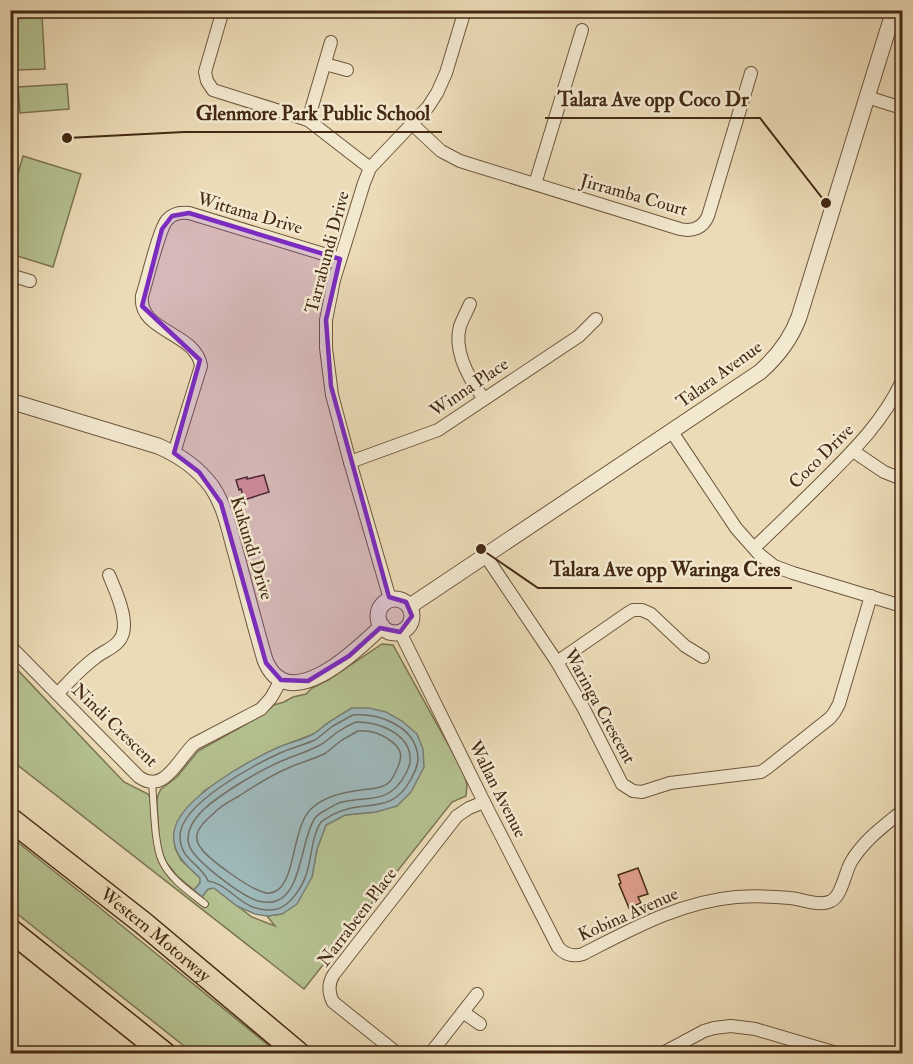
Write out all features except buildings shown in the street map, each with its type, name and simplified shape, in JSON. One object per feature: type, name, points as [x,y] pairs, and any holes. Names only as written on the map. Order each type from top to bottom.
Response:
[{"type":"highway","name":"Western Motorway","points":[[10,819],[143,923],[299,1053]]},
{"type":"highway","points":[[10,930],[165,1053]]},
{"type":"street","points":[[224,10],[206,68],[209,86],[217,92],[308,120],[370,168]]},
{"type":"street","name":"Tarrabundi Drive","points":[[390,599],[333,395],[326,348],[328,310],[340,259],[370,168],[428,107],[441,86],[465,10]]},
{"type":"street","name":"Talara Avenue","points":[[410,606],[760,372],[776,356],[800,317],[894,10]]},
{"type":"street","points":[[536,184],[582,30]]},
{"type":"street","points":[[308,120],[331,42]]},
{"type":"street","points":[[325,64],[347,70]]},
{"type":"street","name":"Jirramba Court","points":[[412,124],[441,151],[454,159],[680,229],[692,230],[701,226],[708,216],[751,72]]},
{"type":"street","points":[[867,97],[903,108]]},
{"type":"street","name":"Wittama Drive","points":[[174,453],[201,366],[195,350],[150,319],[142,306],[142,296],[162,229],[168,219],[177,213],[189,213],[340,259]]},
{"type":"street","points":[[10,275],[30,281]]},
{"type":"street","points":[[470,304],[461,323],[459,341],[461,356],[469,378],[484,399]]},
{"type":"street","name":"Winna Place","points":[[350,462],[438,430],[579,336],[596,319]]},
{"type":"street","name":"Coco Drive","points":[[754,548],[853,451],[892,403],[903,381]]},
{"type":"street","name":"Kukundi Drive","points":[[10,401],[174,453],[199,472],[211,486],[226,517],[266,663],[272,673],[281,680]]},
{"type":"street","points":[[672,432],[736,528],[765,559],[783,570],[903,606]]},
{"type":"street","points":[[853,451],[884,472],[903,479]]},
{"type":"street","name":"Waringa Crescent","points":[[484,555],[557,662],[620,780],[628,790],[637,792],[670,783],[757,773],[767,768],[830,718],[839,704],[871,596]]},
{"type":"street","points":[[57,694],[92,660],[118,643],[122,637],[124,623],[109,575]]},
{"type":"street","points":[[390,599],[401,599],[410,606],[411,621],[409,626],[400,632],[390,632],[382,626],[378,616],[381,606],[390,599]]},
{"type":"street","points":[[557,662],[628,613],[638,610],[651,614],[685,646],[703,657]]},
{"type":"street","points":[[281,680],[301,682],[315,677],[349,656],[382,626]]},
{"type":"street","name":"Wallan Avenue","points":[[400,632],[558,947],[572,956]]},
{"type":"street","name":"Nindi Crescent","points":[[10,646],[139,777],[152,783],[167,776],[194,744],[261,709],[271,698],[281,680]]},
{"type":"street","name":"Narrabeen Place","points":[[398,1053],[333,1002],[330,994],[330,981],[457,816],[484,802]]},
{"type":"street","name":"Kobina Avenue","points":[[572,956],[583,954],[662,915],[704,902],[752,897],[789,898],[828,903],[837,897],[851,862],[862,846],[903,811]]},
{"type":"street","points":[[430,1053],[477,994]]},
{"type":"street","points":[[463,1012],[480,1024]]},
{"type":"street","points":[[661,1053],[705,1031],[731,1026],[755,1029],[808,1049],[840,1053]]},
{"type":"lane","points":[[152,783],[158,848],[162,861],[178,882],[205,904]]},
{"type":"path","points":[[610,1047],[618,1053]]},
{"type":"highlighted area","points":[[189,213],[340,259],[326,320],[331,386],[389,597],[406,602],[412,616],[400,632],[380,628],[349,656],[308,681],[281,680],[266,663],[221,503],[199,472],[174,453],[200,360],[142,306],[162,229],[172,216]]},
{"type":"green space","points":[[42,17],[45,69],[15,70],[13,19]]},
{"type":"green space","points":[[67,84],[69,109],[20,113],[18,87]]},
{"type":"green space","points":[[23,156],[81,174],[53,267],[11,254],[11,198]]},
{"type":"green space","points":[[382,644],[393,645],[464,773],[467,785],[466,796],[452,802],[304,989],[11,760],[10,662],[124,782],[148,794],[152,801],[158,858],[166,872],[178,885],[204,907],[207,903],[202,897],[208,889],[214,888],[252,917],[275,926],[267,916],[282,914],[312,877],[317,849],[326,825],[345,815],[376,812],[352,708],[314,734],[277,748],[248,763],[204,791],[178,821],[174,833],[175,848],[181,860],[200,878],[200,883],[194,890],[177,876],[166,862],[162,852],[159,839],[158,795],[161,789],[177,777],[198,751],[259,717],[274,705],[306,694]]},
{"type":"green space","points":[[11,837],[278,1053],[193,1053],[11,909]]},
{"type":"water","points":[[352,708],[369,708],[386,712],[402,721],[417,734],[423,749],[424,767],[411,792],[397,806],[376,812],[345,815],[326,825],[317,849],[312,877],[297,904],[282,914],[267,916],[255,914],[237,906],[214,888],[208,889],[202,897],[194,890],[200,883],[200,878],[177,853],[174,832],[178,819],[201,794],[234,771],[279,747],[309,736]]},
{"type":"place","name":"Glenmore Park Public School","points":[[67,138]]},
{"type":"place","name":"Talara Ave opp Coco Dr","points":[[826,203]]},
{"type":"place","name":"Talara Ave opp Waringa Cres","points":[[481,549]]}]
